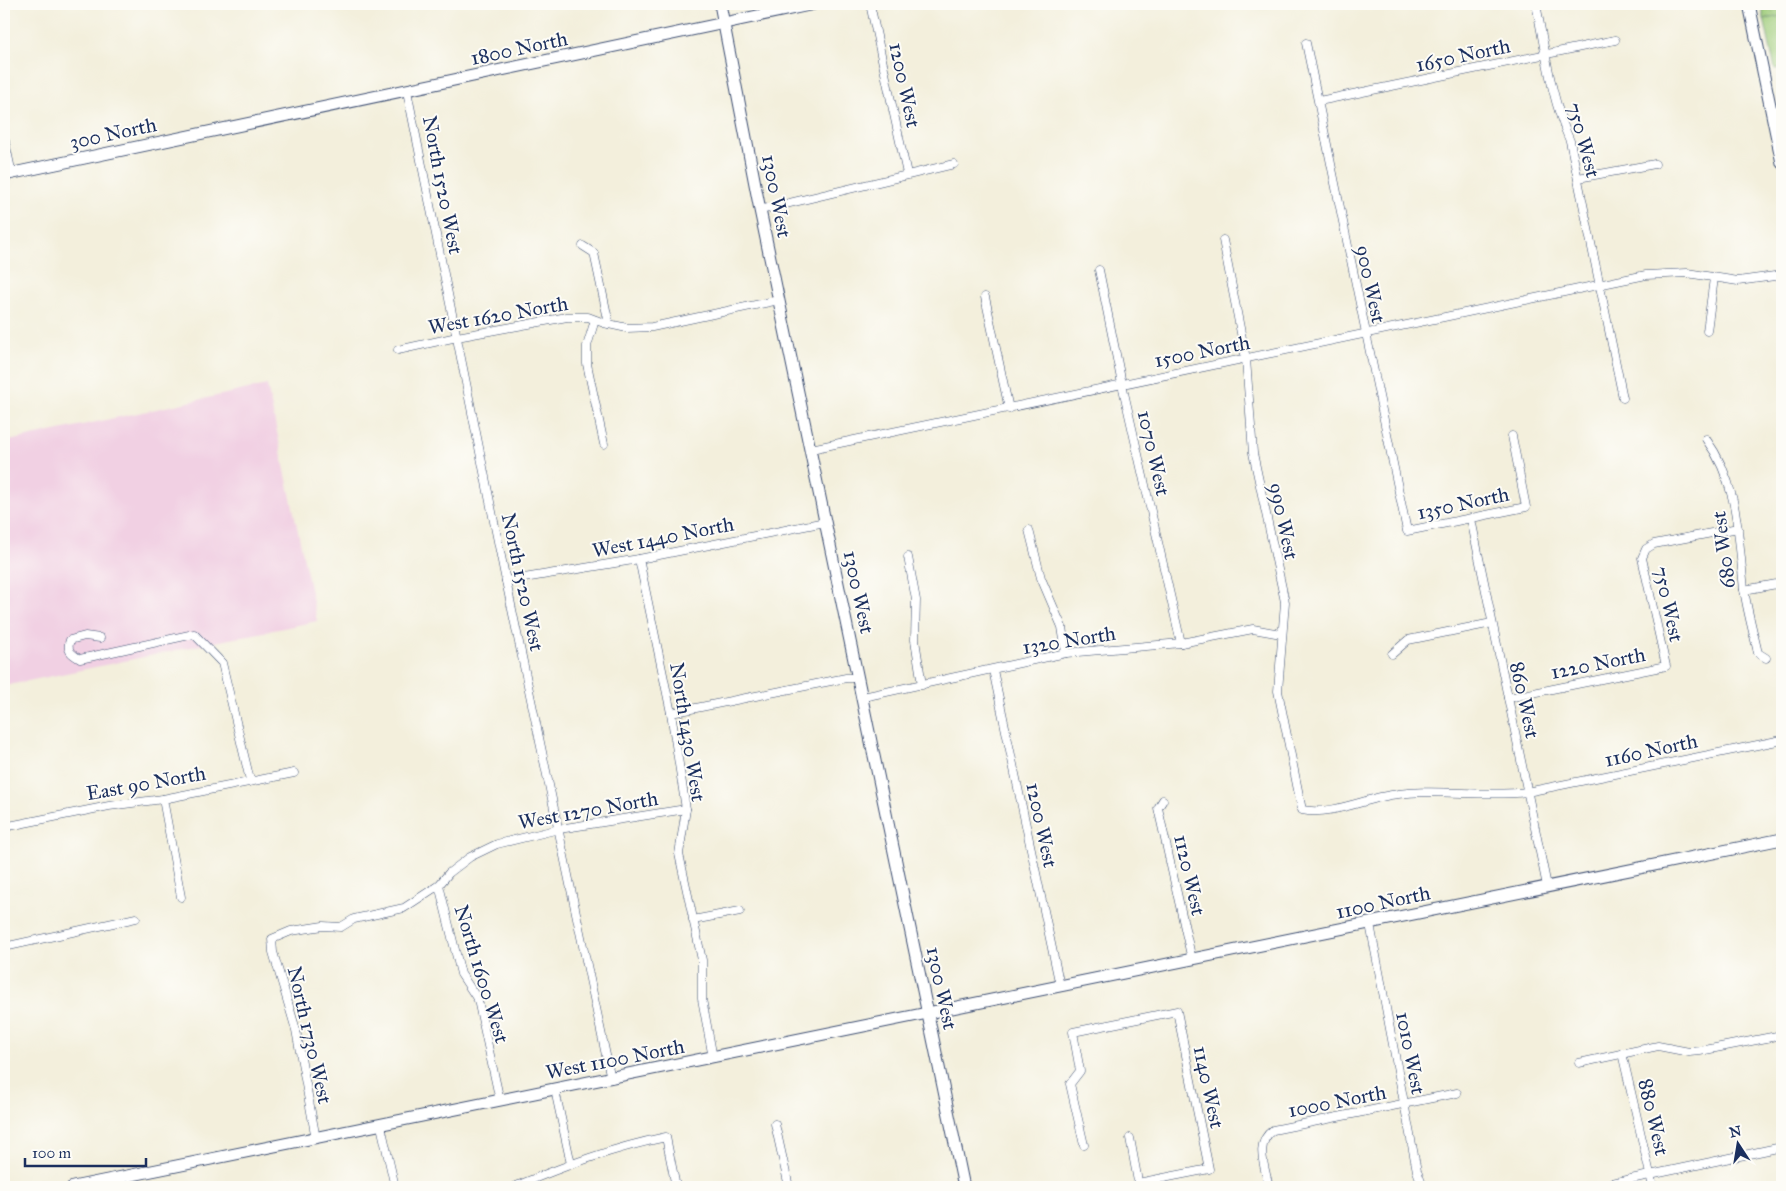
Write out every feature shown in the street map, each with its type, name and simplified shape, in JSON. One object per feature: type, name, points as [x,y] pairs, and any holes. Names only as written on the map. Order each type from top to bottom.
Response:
[{"type":"street","name":"1300 West","points":[[720,4],[760,210],[964,1187]]},
{"type":"street","name":"1800 North","points":[[231,127],[814,4]]},
{"type":"street","name":"1200 West","points":[[870,4],[907,174]]},
{"type":"street","name":"750 West","points":[[1536,4],[1546,54],[1578,178],[1623,398]]},
{"type":"street","points":[[1749,4],[1782,164]]},
{"type":"street","name":"1650 North","points":[[1319,101],[1614,40]]},
{"type":"street","name":"900 West","points":[[1306,42],[1407,531]]},
{"type":"street","name":"North 1520 West","points":[[407,90],[506,580],[560,829],[611,1079]]},
{"type":"street","name":"300 North","points":[[8,175],[231,127]]},
{"type":"street","points":[[4,137],[8,175]]},
{"type":"street","points":[[760,210],[954,164]]},
{"type":"street","points":[[1578,178],[1655,164]]},
{"type":"street","name":"990 West","points":[[1223,240],[1246,358],[1253,453],[1285,602],[1278,691],[1302,810]]},
{"type":"street","points":[[583,246],[594,253],[609,324]]},
{"type":"street","name":"1070 West","points":[[1099,270],[1122,384],[1181,643]]},
{"type":"street","name":"1500 North","points":[[811,450],[1365,333],[1671,272],[1738,281],[1782,275]]},
{"type":"street","points":[[1707,331],[1714,278]]},
{"type":"street","points":[[985,296],[1009,409]]},
{"type":"street","name":"West 1620 North","points":[[398,350],[457,336],[567,317],[588,317],[627,328],[652,327],[779,300]]},
{"type":"street","points":[[595,320],[587,346],[587,364],[604,444]]},
{"type":"street","name":"1350 North","points":[[1407,531],[1526,507],[1512,436]]},
{"type":"street","name":"680 West","points":[[1706,439],[1727,476],[1738,528],[1744,590],[1758,652],[1766,658]]},
{"type":"street","name":"860 West","points":[[1471,519],[1547,886]]},
{"type":"street","name":"West 1440 North","points":[[506,580],[639,559],[826,522]]},
{"type":"street","name":"750 West","points":[[1666,666],[1642,558],[1646,550],[1654,544],[1738,528]]},
{"type":"street","points":[[1029,530],[1041,578],[1062,627],[1066,653]]},
{"type":"street","points":[[908,557],[916,600],[915,640],[922,684]]},
{"type":"street","name":"North 1430 West","points":[[639,559],[671,713],[686,809],[679,854],[702,960],[702,999],[713,1058]]},
{"type":"street","points":[[1744,590],[1782,583]]},
{"type":"street","points":[[1392,654],[1408,640],[1492,623]]},
{"type":"street","name":"1320 North","points":[[863,697],[1066,653],[1181,643],[1254,629],[1281,634]]},
{"type":"street","points":[[100,638],[85,636],[70,640],[68,646],[70,653],[80,659],[194,634],[222,662],[250,780]]},
{"type":"street","name":"1220 North","points":[[1508,698],[1666,666]]},
{"type":"street","name":"1200 West","points":[[993,670],[1060,986]]},
{"type":"street","points":[[671,713],[846,678],[858,678]]},
{"type":"street","name":"1160 North","points":[[1302,810],[1315,812],[1384,796],[1419,792],[1504,795],[1527,792],[1782,740]]},
{"type":"street","name":"East 90 North","points":[[4,827],[109,806],[163,799],[294,772]]},
{"type":"street","points":[[163,799],[180,897]]},
{"type":"street","name":"1120 West","points":[[1163,800],[1158,808],[1192,960]]},
{"type":"street","name":"West 1270 North","points":[[272,939],[291,931],[323,926],[341,927],[354,919],[404,908],[439,885],[449,873],[470,856],[497,844],[560,829],[686,809]]},
{"type":"street","name":"1100 North","points":[[992,1000],[1782,839]]},
{"type":"street","name":"North 1600 West","points":[[439,885],[461,974],[478,1000],[500,1101]]},
{"type":"street","points":[[693,920],[740,911]]},
{"type":"street","points":[[4,947],[136,918]]},
{"type":"street","name":"1010 West","points":[[1370,924],[1417,1171],[1423,1187]]},
{"type":"street","name":"North 1730 West","points":[[272,939],[273,952],[296,1030],[316,1139]]},
{"type":"street","name":"West 1100 North","points":[[73,1187],[381,1126],[992,1000]]},
{"type":"street","name":"1140 West","points":[[1084,1145],[1070,1084],[1080,1071],[1073,1032],[1177,1011],[1209,1169],[1139,1185]]},
{"type":"street","points":[[1579,1063],[1658,1046],[1689,1052],[1782,1035]]},
{"type":"street","name":"880 West","points":[[1622,1054],[1653,1187]]},
{"type":"street","points":[[555,1090],[571,1164]]},
{"type":"street","name":"1000 North","points":[[1269,1187],[1261,1144],[1264,1136],[1273,1130],[1457,1094]]},
{"type":"street","points":[[775,1124],[789,1187]]},
{"type":"street","points":[[381,1126],[395,1187]]},
{"type":"street","points":[[514,1187],[622,1146],[666,1137],[676,1187]]},
{"type":"street","points":[[1130,1138],[1139,1185]]},
{"type":"street","points":[[1593,1187],[1782,1147]]},
{"type":"shaded area","points":[[267,385],[317,621],[4,686],[4,442]]},
{"type":"green space","points":[[1761,4],[1768,4],[1769,7],[1770,4],[1782,4],[1782,16],[1764,19]]},
{"type":"green space","points":[[1782,16],[1782,68],[1775,69],[1764,19]]}]
